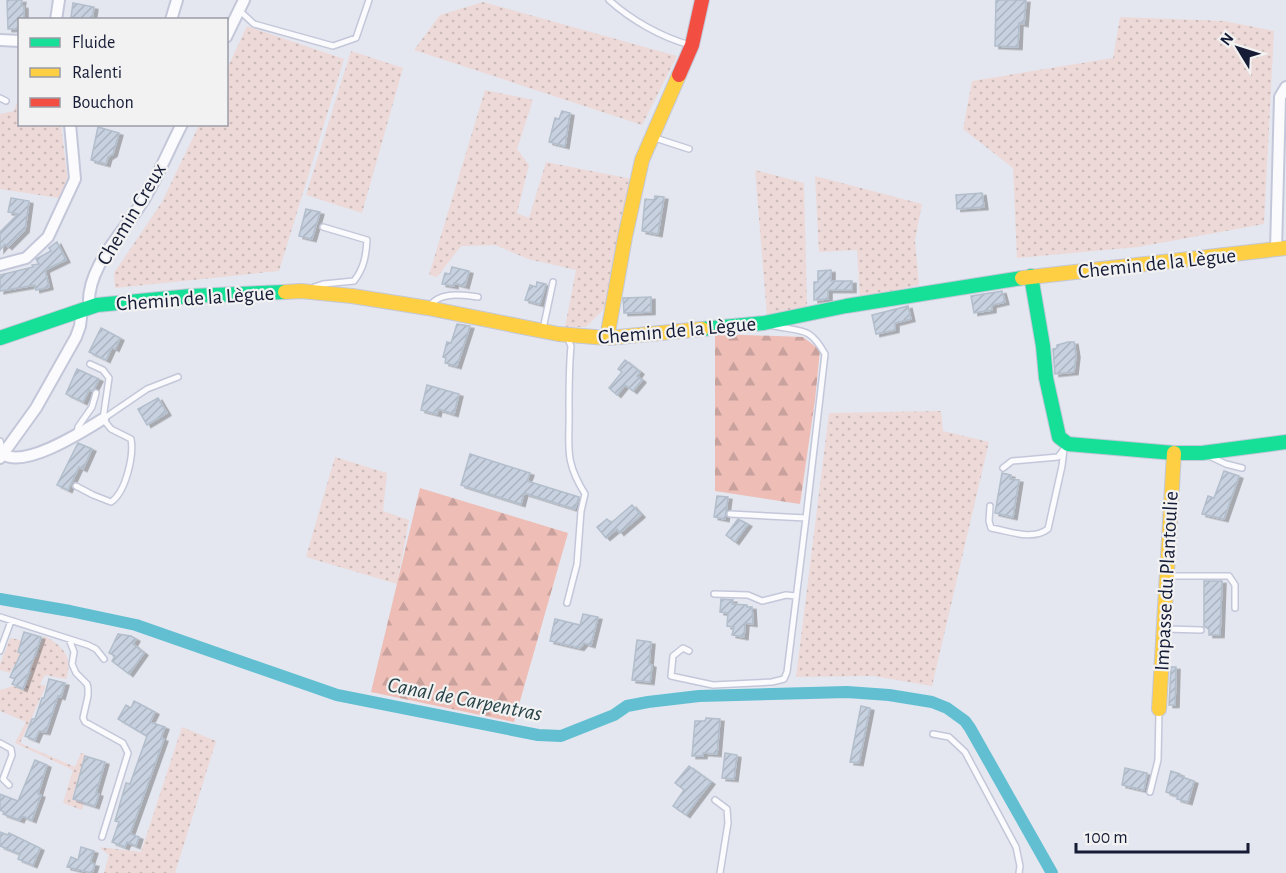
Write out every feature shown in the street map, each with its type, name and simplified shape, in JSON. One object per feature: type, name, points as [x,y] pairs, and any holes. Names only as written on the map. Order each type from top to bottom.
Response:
[{"type":"street","points":[[56,18],[59,0]]},
{"type":"street","points":[[172,18],[177,0]]},
{"type":"street","points":[[607,338],[625,237],[642,160],[692,45],[702,0]]},
{"type":"street","points":[[228,33],[242,5]]},
{"type":"street","points":[[0,40],[18,41]]},
{"type":"street","points":[[1281,249],[1280,97],[1286,87]]},
{"type":"street","points":[[0,265],[26,258],[48,237],[75,179],[70,126]]},
{"type":"street","name":"Chemin Creux","points":[[2,456],[36,408],[75,337],[91,289],[106,254],[142,203],[181,126]]},
{"type":"street","name":"Chemin de la Lègue","points":[[0,338],[97,305],[191,296],[301,291],[352,296],[428,308],[567,335],[607,338],[764,323],[846,306],[1031,276],[1281,249]]},
{"type":"street","points":[[1031,276],[1046,378],[1059,437],[1066,446],[1203,453],[1286,442]]},
{"type":"street","points":[[2,456],[28,457],[76,435],[103,419]]},
{"type":"street","name":"Impasse du Plantoulie","points":[[1159,709],[1174,453]]},
{"type":"lane","points":[[242,5],[254,24],[333,46],[356,38],[369,0]]},
{"type":"lane","points":[[609,0],[644,25],[680,42],[692,45]]},
{"type":"lane","points":[[651,136],[689,149]]},
{"type":"lane","points":[[301,291],[323,284],[354,281],[360,273],[366,256],[367,240],[323,227]]},
{"type":"lane","points":[[542,331],[553,282]]},
{"type":"lane","points":[[428,308],[431,302],[439,297],[453,295],[478,297]]},
{"type":"lane","points":[[689,651],[683,648],[673,656],[671,676],[713,685],[772,682],[784,679],[787,672],[825,354],[816,338],[804,331],[764,323]]},
{"type":"lane","points":[[567,335],[570,346],[567,445],[577,481],[585,494],[581,511],[578,564],[567,603]]},
{"type":"lane","points":[[76,486],[111,501],[122,491],[133,449],[131,439],[111,429],[103,419],[109,378],[103,370],[90,364]]},
{"type":"lane","points":[[103,419],[147,389],[178,376]]},
{"type":"lane","points":[[76,435],[92,407],[96,393]]},
{"type":"lane","points":[[0,441],[2,456]]},
{"type":"lane","points":[[1003,468],[1012,461],[1058,457],[1066,446]]},
{"type":"lane","points":[[990,506],[991,528],[1028,535],[1041,535],[1048,529],[1066,446]]},
{"type":"lane","points":[[1203,453],[1226,464],[1242,468]]},
{"type":"lane","points":[[730,514],[806,518]]},
{"type":"lane","points":[[1167,576],[1229,576],[1235,585],[1235,608]]},
{"type":"lane","points":[[714,594],[748,595],[762,601],[786,595],[796,596]]},
{"type":"lane","points":[[0,617],[96,649],[104,659]]},
{"type":"lane","points":[[0,651],[11,621]]},
{"type":"lane","points":[[1164,629],[1201,630]]},
{"type":"lane","points":[[69,639],[74,652],[72,664],[88,688],[83,718],[85,722],[123,743],[128,753],[102,837]]},
{"type":"lane","points":[[1150,792],[1158,760],[1159,709]]},
{"type":"lane","points":[[933,734],[949,736],[965,752],[1016,847],[1019,873]]},
{"type":"lane","points":[[0,743],[11,749],[12,755],[3,779],[9,785]]},
{"type":"lane","points":[[716,800],[727,808],[728,823],[720,873]]},
{"type":"shaded area","points":[[483,2],[677,56],[642,125],[414,50],[440,15]]},
{"type":"shaded area","points":[[1120,17],[1224,21],[1274,31],[1264,224],[1138,247],[1017,258],[1013,168],[963,129],[972,81],[1113,58]]},
{"type":"shaded area","points":[[247,26],[344,59],[279,271],[115,288],[114,273],[162,202],[199,126],[228,126],[228,67]]},
{"type":"shaded area","points":[[351,51],[403,68],[362,213],[306,195]]},
{"type":"shaded area","points":[[485,90],[533,100],[517,149],[529,165],[517,213],[529,218],[546,162],[632,179],[604,309],[586,327],[565,327],[576,270],[528,259],[495,245],[461,246],[437,277],[429,275]]},
{"type":"shaded area","points":[[18,99],[18,126],[61,126],[68,182],[59,198],[0,189],[0,114],[14,111]]},
{"type":"shaded area","points":[[755,170],[804,183],[807,308],[767,316]]},
{"type":"shaded area","points":[[815,176],[922,204],[915,240],[919,285],[860,298],[857,250],[819,252]]},
{"type":"shaded area","points":[[941,411],[943,431],[989,442],[932,686],[873,676],[796,677],[829,413]]},
{"type":"shaded area","points":[[335,457],[387,473],[383,511],[409,520],[397,584],[306,557]]},
{"type":"shaded area","points":[[44,636],[56,643],[65,653],[68,671],[66,679],[45,675],[40,684],[46,686],[20,743],[75,767],[81,753],[86,755],[72,799],[84,803],[82,810],[63,803],[73,770],[15,743],[26,722],[0,711],[0,690],[13,686],[24,691],[32,672],[14,665],[10,673],[0,670],[10,638],[21,640],[18,651],[37,658]]},
{"type":"shaded area","points":[[182,727],[216,741],[175,873],[104,873],[109,855],[99,847],[141,852]]},
{"type":"green space","points":[[715,334],[803,337],[820,350],[800,504],[715,491]]},
{"type":"green space","points":[[420,488],[568,533],[514,722],[371,692]]},
{"type":"building","points":[[7,0],[22,0],[24,18],[18,18],[18,29],[8,29]]},
{"type":"building","points":[[996,0],[1026,0],[1024,24],[1019,23],[1018,47],[995,46]]},
{"type":"building","points":[[73,3],[94,7],[92,18],[71,17]]},
{"type":"building","points":[[562,111],[570,113],[565,146],[549,142],[555,118],[559,119]]},
{"type":"building","points":[[98,127],[119,133],[113,154],[108,157],[106,164],[91,160]]},
{"type":"building","points":[[982,193],[984,207],[957,209],[956,195]]},
{"type":"building","points":[[655,196],[664,197],[658,234],[642,231],[645,199],[654,200]]},
{"type":"building","points":[[11,198],[29,201],[25,230],[8,247],[5,244],[0,250],[0,232],[18,214],[8,212]]},
{"type":"building","points":[[306,209],[320,212],[312,239],[299,236]]},
{"type":"building","points":[[57,242],[66,260],[45,270],[49,287],[36,290],[35,285],[0,291],[0,275],[39,264],[36,259],[51,251],[49,248]]},
{"type":"building","points":[[452,267],[469,271],[465,286],[454,283],[454,286],[442,284],[445,273],[450,274]]},
{"type":"building","points":[[831,270],[831,281],[852,281],[852,290],[828,290],[828,299],[814,300],[814,282],[818,282],[818,271]]},
{"type":"building","points":[[537,282],[546,284],[540,304],[525,300],[530,285],[536,287]]},
{"type":"building","points":[[1002,291],[1005,302],[992,305],[992,310],[974,313],[971,296]]},
{"type":"building","points":[[651,297],[651,312],[624,313],[623,298]]},
{"type":"building","points":[[908,306],[911,319],[895,323],[895,330],[876,334],[872,315]]},
{"type":"building","points":[[457,324],[470,326],[457,366],[445,363],[446,358],[443,357],[447,342],[451,343]]},
{"type":"building","points":[[101,328],[120,338],[115,349],[112,347],[106,360],[89,352]]},
{"type":"building","points":[[1074,342],[1076,355],[1074,372],[1055,374],[1053,349],[1057,348],[1057,345]]},
{"type":"building","points":[[625,360],[640,372],[637,376],[642,380],[633,391],[625,385],[617,395],[609,388],[622,372],[618,369]]},
{"type":"building","points":[[77,369],[99,379],[94,389],[89,390],[83,402],[66,394]]},
{"type":"building","points":[[427,385],[459,394],[454,414],[438,409],[437,414],[421,410]]},
{"type":"building","points":[[158,398],[167,413],[147,425],[138,409]]},
{"type":"building","points":[[78,443],[92,449],[83,469],[79,467],[68,490],[57,485]]},
{"type":"building","points":[[470,454],[530,473],[527,481],[579,497],[575,509],[524,493],[521,504],[461,485]]},
{"type":"building","points":[[1224,471],[1239,476],[1224,519],[1202,514],[1208,496],[1214,498]]},
{"type":"building","points":[[1002,473],[1011,475],[1010,479],[1019,480],[1013,517],[995,513]]},
{"type":"building","points":[[717,496],[728,497],[725,519],[714,517]]},
{"type":"building","points":[[632,505],[641,515],[620,533],[617,529],[606,538],[597,527],[607,519],[611,523]]},
{"type":"building","points":[[738,519],[748,524],[735,542],[726,535]]},
{"type":"building","points":[[1204,581],[1222,581],[1220,635],[1209,635],[1209,629],[1204,626]]},
{"type":"building","points":[[721,599],[733,600],[732,604],[752,607],[753,624],[745,623],[744,637],[732,635],[734,627],[727,626],[728,613],[720,612]]},
{"type":"building","points":[[583,614],[598,617],[591,645],[584,643],[580,648],[550,641],[555,619],[580,625]]},
{"type":"building","points":[[24,632],[41,637],[23,689],[12,684],[15,679],[10,677],[21,653],[18,652]]},
{"type":"building","points":[[118,634],[136,639],[133,644],[144,653],[129,674],[112,661],[115,656],[109,653]]},
{"type":"building","points":[[637,640],[651,642],[650,682],[632,680]]},
{"type":"building","points":[[1171,667],[1176,667],[1175,705],[1169,705]]},
{"type":"building","points":[[49,679],[65,683],[61,697],[58,696],[46,732],[39,731],[35,740],[25,736],[44,698]]},
{"type":"building","points":[[134,701],[155,712],[150,722],[165,727],[161,738],[164,739],[130,834],[139,837],[136,846],[127,842],[125,847],[112,842],[119,822],[115,821],[126,783],[130,784],[147,736],[118,719],[126,705],[131,708]]},
{"type":"building","points":[[861,706],[870,708],[859,763],[850,762]]},
{"type":"building","points":[[706,718],[720,719],[717,754],[703,753],[703,756],[692,756],[695,721],[705,721]]},
{"type":"building","points":[[725,753],[737,755],[734,779],[722,778]]},
{"type":"building","points":[[85,756],[105,762],[96,793],[99,794],[95,806],[73,799]]},
{"type":"building","points":[[35,760],[47,765],[38,794],[41,795],[32,820],[22,816],[20,820],[3,814],[4,812],[0,810],[0,794],[18,801]]},
{"type":"building","points":[[689,766],[711,782],[686,815],[673,806],[684,790],[675,783]]},
{"type":"building","points":[[1125,768],[1147,773],[1144,790],[1122,785]]},
{"type":"building","points":[[1171,771],[1194,781],[1188,802],[1177,799],[1178,796],[1166,792]]},
{"type":"building","points":[[0,832],[8,835],[9,833],[40,848],[33,865],[18,859],[20,854],[0,846]]},
{"type":"building","points":[[81,847],[94,851],[90,863],[95,864],[92,873],[67,867],[71,857],[78,860]]},
{"type":"waterway","name":"Canal de Carpentras","points":[[0,599],[136,625],[337,695],[538,735],[561,736],[614,715],[627,706],[699,696],[847,692],[889,695],[932,702],[947,708],[965,721],[970,728],[1052,873]]},
{"type":"traffic: fast","points":[[1031,276],[1046,378],[1059,437],[1068,444],[1174,453],[1202,453],[1286,442]]},
{"type":"traffic: fast","points":[[702,329],[764,323],[846,306],[1022,278]]},
{"type":"traffic: fast","points":[[0,338],[97,305],[191,296],[285,292]]},
{"type":"traffic: slow","points":[[607,338],[625,237],[642,160],[679,75]]},
{"type":"traffic: slow","points":[[1022,278],[1286,248]]},
{"type":"traffic: slow","points":[[285,292],[301,291],[352,296],[428,308],[558,334],[607,338],[702,329]]},
{"type":"traffic: slow","points":[[1159,709],[1174,453]]},
{"type":"traffic: jam","points":[[679,75],[692,45],[702,0]]}]
